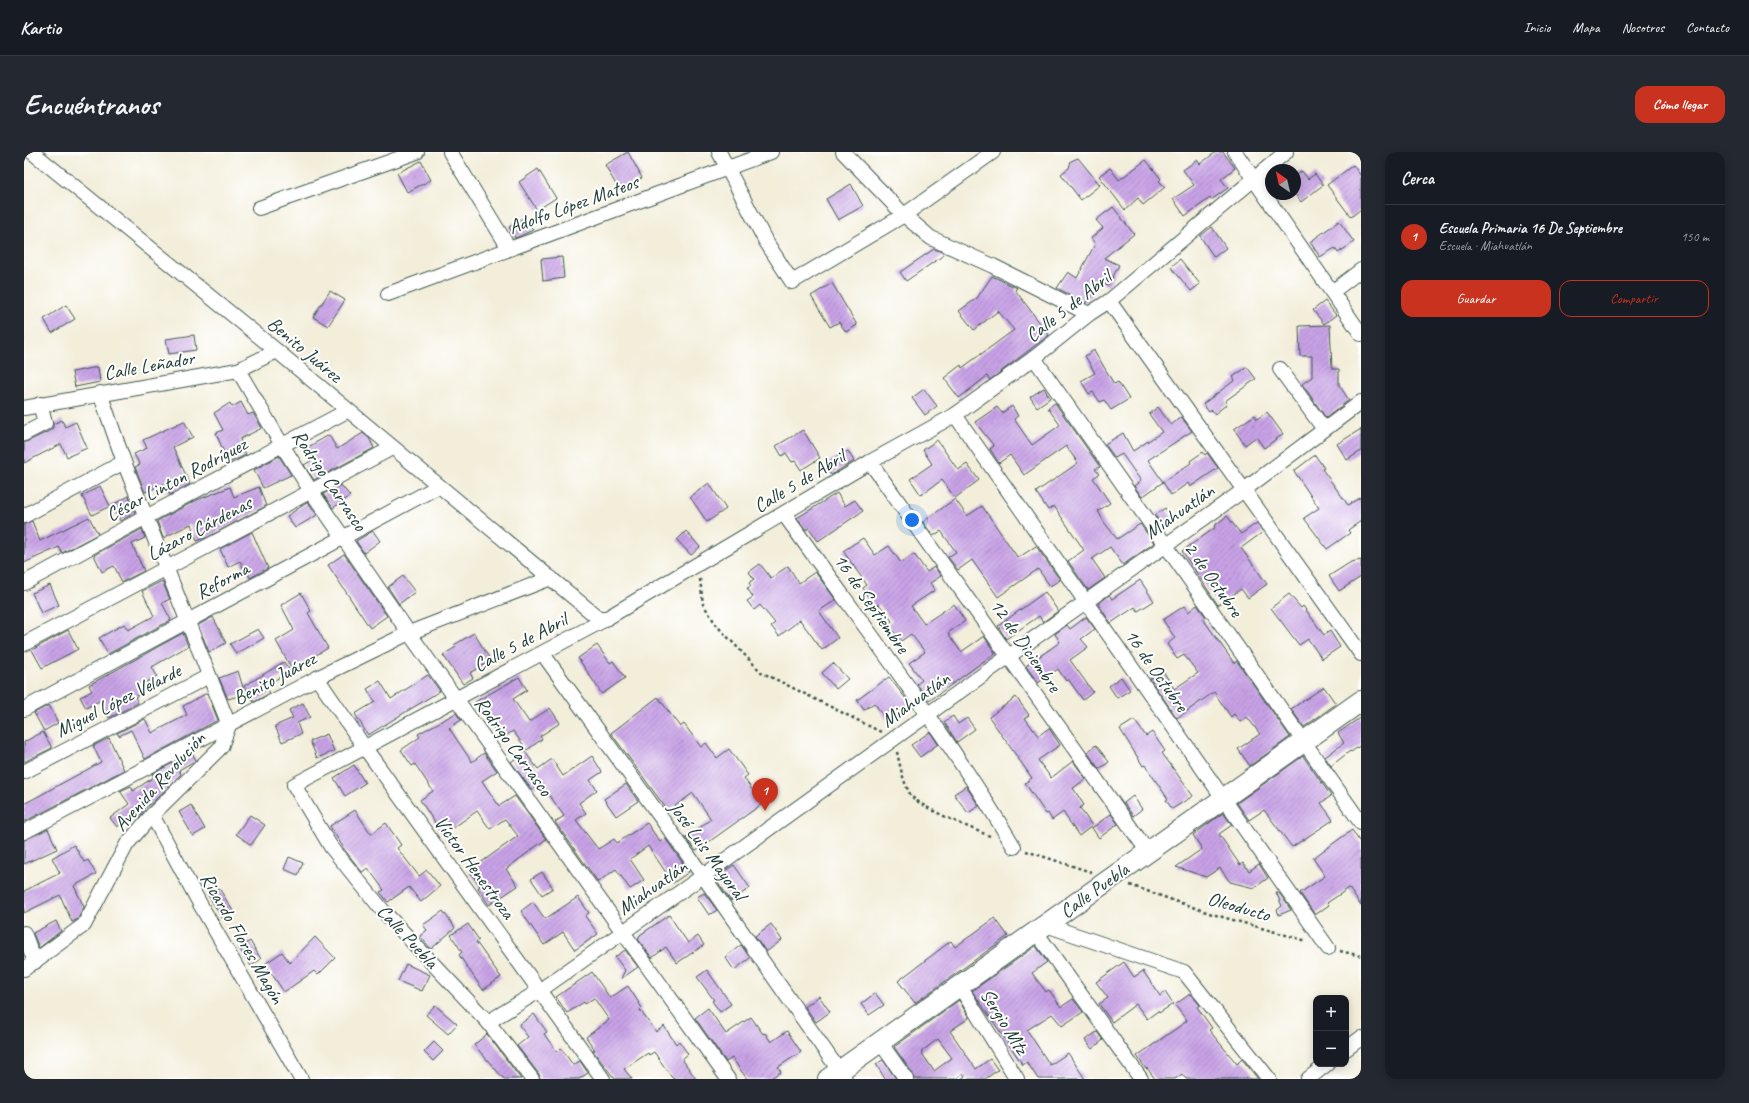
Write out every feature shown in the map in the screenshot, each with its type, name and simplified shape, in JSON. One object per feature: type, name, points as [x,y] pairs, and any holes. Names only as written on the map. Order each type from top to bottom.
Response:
[{"type":"street","name":"Benito Juárez","points":[[32,152],[277,351],[602,621]]},
{"type":"street","points":[[259,208],[417,152]]},
{"type":"street","points":[[450,152],[509,248]]},
{"type":"street","points":[[719,152],[765,240],[792,282],[904,215],[993,152]]},
{"type":"street","name":"Adolfo López Mateos","points":[[388,294],[771,152]]},
{"type":"street","points":[[843,152],[904,215],[930,238],[993,266],[1088,314]]},
{"type":"street","points":[[1235,152],[1361,334]]},
{"type":"street","name":"Calle 5 de Abril","points":[[294,785],[602,621],[870,462],[955,415],[1034,358],[1088,314],[1110,302],[1253,178],[1286,152]]},
{"type":"street","points":[[1332,292],[1361,270]]},
{"type":"street","points":[[1110,302],[1361,654]]},
{"type":"street","name":"Calle Leñador","points":[[24,408],[100,393],[238,370],[277,351]]},
{"type":"street","name":"2 de Octubre","points":[[1034,358],[1361,823]]},
{"type":"street","points":[[1280,369],[1324,430]]},
{"type":"street","name":"Rodrigo Carrasco","points":[[238,370],[311,491],[409,633],[728,1079]]},
{"type":"street","points":[[100,393],[124,462],[229,725]]},
{"type":"street","name":"Miahuatlán","points":[[488,1022],[539,991],[703,876],[927,714],[1244,490],[1361,402]]},
{"type":"street","points":[[24,434],[45,423],[40,404]]},
{"type":"street","name":"César Linton Rodríguez","points":[[24,583],[146,516],[348,411]]},
{"type":"street","name":"16 de Octubre","points":[[955,415],[1328,948]]},
{"type":"street","name":"Lázaro Cárdenas","points":[[24,644],[392,448]]},
{"type":"street","points":[[24,516],[124,462]]},
{"type":"street","name":"12 de Diciembre","points":[[870,462],[1148,852]]},
{"type":"street","name":"Reforma","points":[[24,709],[439,486]]},
{"type":"street","name":"16 de Septiembre","points":[[784,514],[927,714],[993,812],[1014,847]]},
{"type":"street","name":"Benito Juárez","points":[[24,832],[317,678],[409,633],[551,578]]},
{"type":"street","name":"José Luis Mayoral","points":[[542,654],[703,876],[838,1076]]},
{"type":"street","name":"Miguel López Velarde","points":[[24,772],[209,676]]},
{"type":"street","name":"Víctor Henestroza","points":[[317,678],[365,748],[603,1079]]},
{"type":"street","name":"Calle Puebla","points":[[838,1076],[880,1042],[959,985],[1361,701]]},
{"type":"street","name":"Avenida Revolución","points":[[30,965],[84,925],[127,844],[152,815],[221,747],[229,725]]},
{"type":"street","name":"Calle Puebla","points":[[294,785],[331,847],[384,912],[488,1022],[532,1079]]},
{"type":"street","name":"Ricardo Flores Magón","points":[[152,815],[200,904],[301,1079]]},
{"type":"street","points":[[1041,928],[1141,1079]]},
{"type":"street","points":[[1041,928],[1184,972],[1269,1079]]},
{"type":"street","points":[[24,933],[30,965]]},
{"type":"street","name":"Sergio Mtz","points":[[959,985],[1017,1079]]},
{"type":"street","points":[[1349,1047],[1361,1038]]},
{"type":"street","points":[[880,1042],[906,1079]]},
{"type":"street","points":[[1308,1079],[1323,1067]]},
{"type":"path","points":[[698,565],[703,604],[716,626],[761,672],[895,738]]},
{"type":"path","name":"Oleoducto","points":[[1110,878],[1212,914],[1328,948],[1361,956]]},
{"type":"building","points":[[628,152],[642,178],[619,190],[605,165]]},
{"type":"building","points":[[1216,152],[1223,152],[1235,168],[1221,179],[1228,188],[1211,200],[1210,198],[1185,216],[1173,199],[1194,185],[1183,170],[1197,160],[1200,164]]},
{"type":"building","points":[[1078,158],[1100,185],[1081,200],[1061,174],[1069,168],[1071,161]]},
{"type":"building","points":[[1146,160],[1161,179],[1159,181],[1165,187],[1143,205],[1138,198],[1125,210],[1099,176],[1110,168],[1119,180]]},
{"type":"building","points":[[421,161],[431,180],[407,192],[397,173]]},
{"type":"building","points":[[1353,165],[1361,176],[1361,209],[1351,217],[1327,185]]},
{"type":"building","points":[[538,169],[556,198],[537,210],[519,182]]},
{"type":"building","points":[[1302,171],[1308,179],[1315,174],[1323,185],[1301,202],[1300,200],[1301,200]]},
{"type":"building","points":[[851,184],[863,206],[838,220],[826,199]]},
{"type":"building","points":[[1113,207],[1134,234],[1104,258],[1119,265],[1108,286],[1101,282],[1086,303],[1057,288],[1068,272],[1077,278],[1095,244],[1091,238],[1103,228],[1096,220]]},
{"type":"building","points":[[525,217],[533,230],[515,238],[509,227]]},
{"type":"building","points":[[1339,221],[1354,242],[1338,253],[1335,248],[1320,257],[1310,242]]},
{"type":"building","points":[[1212,227],[1226,248],[1214,257],[1200,236]]},
{"type":"building","points":[[934,249],[942,252],[944,255],[906,281],[900,272]]},
{"type":"building","points":[[562,257],[564,278],[543,281],[541,259]]},
{"type":"building","points":[[1180,259],[1200,284],[1191,291],[1171,267]]},
{"type":"building","points":[[992,276],[1017,288],[1015,290],[1049,335],[990,380],[987,376],[959,398],[944,378],[961,365],[962,368],[1014,330],[998,311],[974,330],[959,311],[977,298]]},
{"type":"building","points":[[832,283],[857,325],[846,332],[839,322],[830,327],[811,296]]},
{"type":"building","points":[[330,291],[345,300],[328,326],[313,317]]},
{"type":"building","points":[[1325,301],[1336,315],[1324,324],[1313,310]]},
{"type":"building","points":[[66,305],[75,319],[52,333],[44,319]]},
{"type":"building","points":[[1330,325],[1332,369],[1339,369],[1339,385],[1349,400],[1326,418],[1302,384],[1312,377],[1312,356],[1300,356],[1299,326]]},
{"type":"building","points":[[194,335],[196,350],[169,354],[166,339]]},
{"type":"building","points":[[1094,350],[1114,384],[1118,382],[1129,399],[1111,410],[1104,400],[1100,402],[1093,392],[1089,394],[1081,381],[1095,373],[1085,356]]},
{"type":"building","points":[[98,367],[100,382],[75,387],[72,372]]},
{"type":"building","points":[[1247,367],[1256,379],[1225,401],[1227,404],[1215,414],[1212,410],[1209,412],[1203,404],[1235,380],[1233,377]]},
{"type":"building","points":[[1044,388],[1050,398],[1037,407],[1030,397]]},
{"type":"building","points":[[924,389],[937,406],[925,415],[912,398]]},
{"type":"building","points":[[241,402],[248,415],[253,413],[262,428],[240,439],[246,455],[228,463],[216,433],[223,430],[214,413],[230,403],[232,407]]},
{"type":"building","points":[[1055,403],[1100,467],[1095,469],[1099,474],[1093,478],[1110,503],[1098,511],[1104,522],[1117,539],[1140,524],[1154,543],[1123,565],[1110,547],[1092,559],[1105,578],[1088,590],[1068,561],[1084,550],[1054,506],[1048,510],[1036,492],[1078,463],[1066,446],[1024,475],[1010,455],[999,463],[990,449],[994,446],[975,422],[997,407],[1002,413],[1012,406],[1018,416],[1014,419],[1032,445],[1060,425],[1048,408]]},
{"type":"building","points":[[1158,407],[1171,425],[1181,417],[1192,431],[1148,460],[1163,482],[1142,497],[1134,486],[1141,481],[1122,454],[1115,458],[1105,444],[1123,433],[1133,451],[1162,432],[1149,414]]},
{"type":"building","points":[[1267,412],[1283,434],[1264,448],[1256,437],[1245,445],[1234,429],[1255,415],[1257,419]]},
{"type":"building","points":[[62,420],[65,427],[76,422],[87,448],[67,457],[61,444],[24,463],[24,443],[49,431],[53,428],[53,424]]},
{"type":"building","points":[[184,421],[193,437],[173,447],[190,484],[170,495],[164,484],[145,492],[135,467],[140,465],[134,454],[147,448],[143,440]]},
{"type":"building","points":[[1361,429],[1361,451],[1347,460],[1337,444]]},
{"type":"building","points":[[803,430],[820,458],[801,470],[795,461],[792,462],[786,453],[782,456],[776,446]]},
{"type":"building","points":[[363,433],[369,438],[374,448],[314,480],[304,465],[314,459],[308,447],[329,435],[337,449]]},
{"type":"building","points":[[937,440],[958,470],[967,464],[979,480],[955,498],[942,480],[921,495],[910,479],[932,464],[923,450]]},
{"type":"building","points":[[848,451],[854,461],[831,475],[825,464]]},
{"type":"building","points":[[1203,452],[1205,455],[1207,453],[1218,468],[1190,487],[1188,483],[1171,495],[1163,482],[1191,463],[1190,461]]},
{"type":"building","points":[[1315,455],[1324,468],[1322,469],[1348,505],[1361,497],[1361,521],[1348,530],[1350,533],[1327,549],[1304,518],[1319,508],[1294,471]]},
{"type":"building","points":[[279,456],[291,475],[263,488],[254,470]]},
{"type":"building","points":[[709,483],[726,509],[707,522],[690,497]]},
{"type":"building","points":[[341,485],[350,496],[333,508],[323,494]]},
{"type":"building","points":[[100,486],[110,506],[92,515],[82,496]]},
{"type":"building","points":[[230,487],[234,497],[259,487],[266,506],[208,537],[197,541],[191,524],[163,538],[157,521],[197,500]]},
{"type":"building","points":[[837,493],[845,506],[855,500],[863,511],[818,541],[809,528],[806,530],[797,518]]},
{"type":"building","points":[[129,496],[135,513],[120,521],[112,505]]},
{"type":"building","points":[[955,499],[967,516],[982,506],[1018,558],[1036,546],[1060,580],[1050,586],[1038,569],[998,597],[972,560],[958,570],[948,557],[956,552],[941,531],[933,536],[923,522]]},
{"type":"building","points":[[308,502],[317,515],[295,528],[287,516]]},
{"type":"building","points":[[1165,508],[1173,519],[1162,526],[1155,515]]},
{"type":"building","points":[[1227,516],[1241,534],[1257,523],[1263,532],[1241,548],[1267,584],[1248,598],[1241,589],[1218,605],[1182,551],[1215,528],[1214,526]]},
{"type":"building","points":[[89,517],[98,534],[62,553],[59,547],[24,563],[24,524],[32,521],[40,541]]},
{"type":"building","points":[[142,529],[145,538],[132,544],[144,571],[122,582],[114,566],[102,572],[94,555]]},
{"type":"building","points":[[373,531],[380,541],[364,553],[356,541]]},
{"type":"building","points":[[686,531],[700,547],[691,555],[677,540]]},
{"type":"building","points":[[252,532],[268,568],[250,578],[245,567],[243,568],[240,561],[228,567],[220,549]]},
{"type":"building","points":[[863,538],[875,555],[889,546],[901,563],[914,554],[927,572],[934,567],[941,576],[930,583],[935,590],[911,606],[924,624],[954,604],[965,621],[948,633],[961,652],[984,636],[995,653],[929,701],[917,684],[922,680],[909,663],[925,652],[911,634],[901,641],[888,624],[892,621],[879,604],[875,607],[863,588],[867,585],[843,551]]},
{"type":"building","points":[[344,554],[387,616],[370,628],[328,565]]},
{"type":"building","points":[[1361,560],[1361,577],[1339,591],[1329,576],[1351,562]]},
{"type":"building","points":[[760,564],[771,578],[788,566],[799,583],[815,572],[836,600],[819,611],[838,638],[822,650],[800,620],[779,636],[771,626],[775,623],[760,605],[754,610],[747,601],[753,597],[747,588],[751,586],[749,583],[754,579],[749,572]]},
{"type":"building","points":[[403,576],[415,592],[399,604],[388,587]]},
{"type":"building","points":[[1140,580],[1154,601],[1138,611],[1135,607],[1111,623],[1098,604],[1109,595],[1112,599]]},
{"type":"building","points":[[162,581],[170,599],[162,603],[171,620],[108,654],[99,638],[124,624],[128,630],[154,616],[142,591]]},
{"type":"building","points":[[50,585],[59,605],[41,613],[32,593]]},
{"type":"building","points":[[1045,592],[1058,611],[1043,622],[1039,616],[1006,639],[998,626]]},
{"type":"building","points":[[301,593],[311,611],[308,613],[328,648],[292,669],[276,641],[294,630],[281,605]]},
{"type":"building","points":[[1289,594],[1301,608],[1303,606],[1324,635],[1330,631],[1340,647],[1322,659],[1308,639],[1299,645],[1271,608]]},
{"type":"building","points":[[1197,605],[1206,617],[1203,619],[1234,663],[1237,661],[1290,737],[1250,766],[1238,749],[1260,734],[1247,717],[1240,722],[1234,714],[1231,717],[1214,692],[1177,718],[1150,679],[1163,671],[1174,689],[1198,673],[1184,655],[1177,659],[1167,644],[1175,638],[1163,620],[1184,606],[1188,612]]},
{"type":"building","points":[[213,617],[226,643],[209,652],[198,625]]},
{"type":"building","points":[[1086,617],[1095,629],[1081,639],[1088,647],[1070,660],[1093,692],[1083,700],[1068,679],[1066,681],[1058,669],[1038,683],[1026,666],[1060,642],[1055,634],[1067,625],[1070,629]]},
{"type":"building","points":[[258,629],[264,638],[236,654],[230,644]]},
{"type":"building","points":[[68,630],[78,649],[42,668],[32,650]]},
{"type":"building","points":[[183,633],[188,646],[152,667],[157,676],[138,687],[141,694],[135,697],[138,703],[109,718],[99,701],[86,708],[80,697],[92,691],[89,685]]},
{"type":"building","points":[[474,633],[491,661],[470,673],[473,678],[463,684],[443,655],[456,647],[454,645]]},
{"type":"building","points":[[597,645],[610,663],[613,661],[625,678],[602,694],[578,658]]},
{"type":"building","points":[[284,662],[290,671],[265,686],[270,693],[254,702],[244,686]]},
{"type":"building","points":[[833,663],[848,679],[836,689],[822,673]]},
{"type":"building","points":[[238,671],[245,694],[228,699],[219,678]]},
{"type":"building","points":[[428,675],[440,691],[368,735],[355,714],[375,702],[367,689],[380,681],[391,699]]},
{"type":"building","points":[[519,677],[527,690],[513,699],[529,722],[550,708],[560,723],[540,736],[542,739],[527,750],[513,731],[501,739],[475,702]]},
{"type":"building","points":[[889,677],[910,704],[887,720],[874,703],[864,710],[857,700]]},
{"type":"building","points":[[1121,677],[1130,690],[1117,698],[1109,686]]},
{"type":"building","points":[[1324,687],[1336,704],[1304,727],[1291,709]]},
{"type":"building","points":[[207,693],[218,720],[145,759],[131,730],[119,736],[117,733],[145,719],[152,733],[187,715],[183,706]]},
{"type":"building","points":[[658,697],[680,727],[684,724],[701,747],[706,743],[717,758],[729,749],[748,775],[744,778],[762,804],[696,851],[686,838],[711,819],[693,793],[668,811],[611,733]]},
{"type":"building","points":[[1016,697],[1029,715],[1025,718],[1038,736],[1049,728],[1060,745],[1038,760],[1051,778],[1073,761],[1086,779],[1073,788],[1084,805],[1080,808],[1092,826],[1079,836],[1063,812],[1052,820],[1048,813],[1046,814],[1025,783],[1032,778],[989,717]]},
{"type":"building","points":[[303,703],[310,717],[297,723],[301,734],[282,742],[275,726],[293,718],[289,710]]},
{"type":"building","points":[[49,705],[58,723],[44,731],[34,713]]},
{"type":"building","points":[[456,713],[461,720],[449,728],[472,762],[484,753],[497,771],[482,781],[499,806],[515,796],[546,839],[506,869],[518,886],[489,905],[478,888],[480,886],[469,871],[518,836],[505,819],[490,829],[477,811],[443,835],[420,800],[433,791],[415,764],[412,766],[401,750],[420,737],[418,734]]},
{"type":"building","points":[[953,716],[958,724],[967,718],[975,729],[957,742],[944,722]]},
{"type":"building","points":[[1361,717],[1361,745],[1351,752],[1350,751],[1331,766],[1325,757],[1344,743],[1338,733]]},
{"type":"building","points":[[1134,720],[1146,736],[1152,732],[1165,751],[1162,753],[1193,796],[1172,809],[1166,800],[1168,799],[1145,765],[1143,766],[1120,729]]},
{"type":"building","points":[[43,732],[52,748],[24,762],[24,742]]},
{"type":"building","points":[[930,732],[938,744],[920,757],[911,745]]},
{"type":"building","points":[[327,734],[334,751],[317,758],[310,741]]},
{"type":"building","points":[[109,738],[124,770],[24,822],[24,804],[101,762],[93,746]]},
{"type":"building","points":[[1096,745],[1109,762],[1099,769],[1087,752]]},
{"type":"building","points":[[525,752],[538,769],[552,759],[563,776],[592,756],[602,772],[590,780],[597,790],[579,803],[586,813],[576,820],[598,849],[614,839],[617,843],[647,823],[660,842],[665,838],[689,872],[673,883],[648,846],[630,859],[644,880],[630,889],[616,869],[598,882],[555,822],[564,816],[541,783],[532,790],[511,762]]},
{"type":"building","points":[[192,753],[196,760],[179,770],[181,774],[153,802],[142,810],[143,812],[138,818],[136,814],[117,827],[110,818],[129,804],[120,791],[131,786],[133,791],[154,777],[152,774]]},
{"type":"building","points":[[1303,756],[1331,796],[1321,803],[1333,820],[1292,847],[1264,810],[1249,820],[1237,803]]},
{"type":"building","points":[[354,765],[365,783],[345,796],[334,778]]},
{"type":"building","points":[[626,784],[638,801],[616,816],[604,799]]},
{"type":"building","points":[[966,786],[979,806],[968,813],[954,794]]},
{"type":"building","points":[[1133,796],[1142,809],[1133,816],[1124,803]]},
{"type":"building","points":[[191,805],[205,829],[193,836],[179,812]]},
{"type":"building","points":[[355,810],[371,834],[386,823],[401,845],[397,848],[419,876],[427,870],[440,886],[421,902],[409,887],[388,902],[380,892],[384,890],[368,868],[362,872],[344,849],[330,826]]},
{"type":"building","points":[[1223,813],[1232,825],[1219,834],[1240,865],[1243,863],[1249,871],[1259,864],[1268,878],[1254,888],[1230,882],[1220,868],[1206,877],[1176,867],[1202,849],[1193,835]]},
{"type":"building","points":[[1111,814],[1118,824],[1099,838],[1092,828]]},
{"type":"building","points":[[250,815],[265,825],[251,845],[236,834]]},
{"type":"building","points":[[48,829],[57,849],[24,864],[24,840]]},
{"type":"building","points":[[1352,830],[1361,844],[1361,906],[1349,888],[1327,903],[1329,905],[1315,915],[1300,893],[1325,876],[1313,858]]},
{"type":"building","points":[[74,845],[84,862],[88,860],[96,874],[74,886],[84,907],[78,919],[72,922],[60,895],[24,913],[24,891],[60,873],[52,858]]},
{"type":"building","points":[[289,857],[303,863],[298,875],[284,869]]},
{"type":"building","points":[[734,865],[750,888],[731,901],[715,878]]},
{"type":"building","points":[[542,872],[553,888],[542,895],[531,879]]},
{"type":"building","points":[[219,888],[233,911],[222,918],[208,895]]},
{"type":"building","points":[[1276,892],[1280,894],[1291,910],[1279,915],[1277,910],[1282,906]]},
{"type":"building","points":[[704,893],[717,910],[709,915],[697,897]]},
{"type":"building","points":[[578,897],[589,913],[585,916],[598,934],[575,950],[563,932],[544,945],[521,911],[533,902],[545,919]]},
{"type":"building","points":[[443,911],[455,928],[431,949],[420,936],[427,930],[423,925]]},
{"type":"building","points":[[669,915],[688,943],[698,936],[704,945],[677,963],[666,947],[652,958],[638,939],[640,935]]},
{"type":"building","points":[[995,918],[1008,936],[915,1003],[898,981],[951,941],[955,947]]},
{"type":"building","points":[[56,921],[61,931],[39,948],[33,933]]},
{"type":"building","points":[[468,924],[479,940],[476,942],[501,977],[483,990],[459,955],[462,952],[451,935]]},
{"type":"building","points":[[771,924],[782,940],[766,952],[755,936]]},
{"type":"building","points":[[315,937],[335,958],[318,975],[314,971],[284,992],[265,964],[282,952],[290,963]]},
{"type":"building","points":[[250,941],[261,959],[251,966],[239,948]]},
{"type":"building","points":[[741,945],[750,958],[734,970],[725,957]]},
{"type":"building","points":[[1036,946],[1047,962],[1032,973],[1046,992],[1049,990],[1061,1007],[1073,999],[1083,1012],[1062,1026],[1052,1014],[1027,1030],[1050,1065],[1068,1053],[1085,1079],[1038,1079],[1027,1062],[1023,1065],[972,991]]},
{"type":"building","points":[[625,950],[638,967],[621,979],[625,970],[615,957]]},
{"type":"building","points":[[1124,962],[1134,977],[1143,971],[1160,996],[1165,992],[1173,1004],[1159,1013],[1158,1011],[1147,1019],[1136,1004],[1112,1022],[1099,1004],[1108,998],[1096,982]]},
{"type":"building","points":[[406,964],[430,975],[422,991],[398,981]]},
{"type":"building","points":[[707,970],[731,1004],[720,1012],[712,1001],[714,1000],[697,977]]},
{"type":"building","points":[[592,972],[610,998],[628,986],[642,1008],[640,1010],[656,1032],[664,1026],[676,1044],[679,1041],[688,1054],[682,1059],[696,1079],[673,1079],[654,1052],[649,1055],[648,1053],[624,1069],[632,1079],[615,1079],[593,1051],[595,1050],[586,1037],[609,1020],[594,998],[585,1004],[584,1002],[567,1013],[556,997]]},
{"type":"building","points":[[875,993],[884,1005],[869,1015],[861,1004]]},
{"type":"building","points":[[1190,994],[1200,1005],[1197,1007],[1212,1028],[1209,1030],[1237,1064],[1242,1059],[1258,1079],[1186,1079],[1182,1074],[1175,1079],[1155,1079],[1147,1068],[1146,1069],[1137,1056],[1187,1021],[1175,1005]]},
{"type":"building","points":[[819,996],[830,1012],[816,1022],[805,1007]]},
{"type":"building","points":[[959,1000],[969,1018],[950,1031],[976,1069],[990,1059],[998,1070],[985,1079],[961,1079],[965,1076],[963,1073],[956,1079],[914,1079],[913,1074],[894,1047]],"holes":[[[938,1039],[952,1058],[934,1071],[921,1052]]]},
{"type":"building","points":[[435,1005],[457,1024],[448,1034],[426,1015]]},
{"type":"building","points":[[708,1008],[726,1034],[751,1017],[763,1034],[765,1033],[771,1042],[787,1031],[801,1052],[778,1067],[781,1072],[769,1079],[747,1079],[732,1058],[726,1062],[695,1018]]},
{"type":"building","points":[[534,1014],[547,1032],[544,1034],[557,1052],[561,1048],[573,1065],[580,1061],[588,1073],[579,1079],[540,1079],[539,1074],[517,1046],[528,1037],[519,1025]]},
{"type":"building","points":[[1097,1032],[1103,1040],[1092,1049],[1085,1040]]},
{"type":"building","points":[[487,1034],[521,1079],[504,1079],[474,1045]]},
{"type":"building","points":[[434,1042],[443,1051],[433,1061],[424,1052]]},
{"type":"building","points":[[883,1060],[896,1079],[885,1079],[876,1064]]},
{"type":"place","name":"Escuela Primaria 16 De Septiembre","points":[[765,811]]}]
